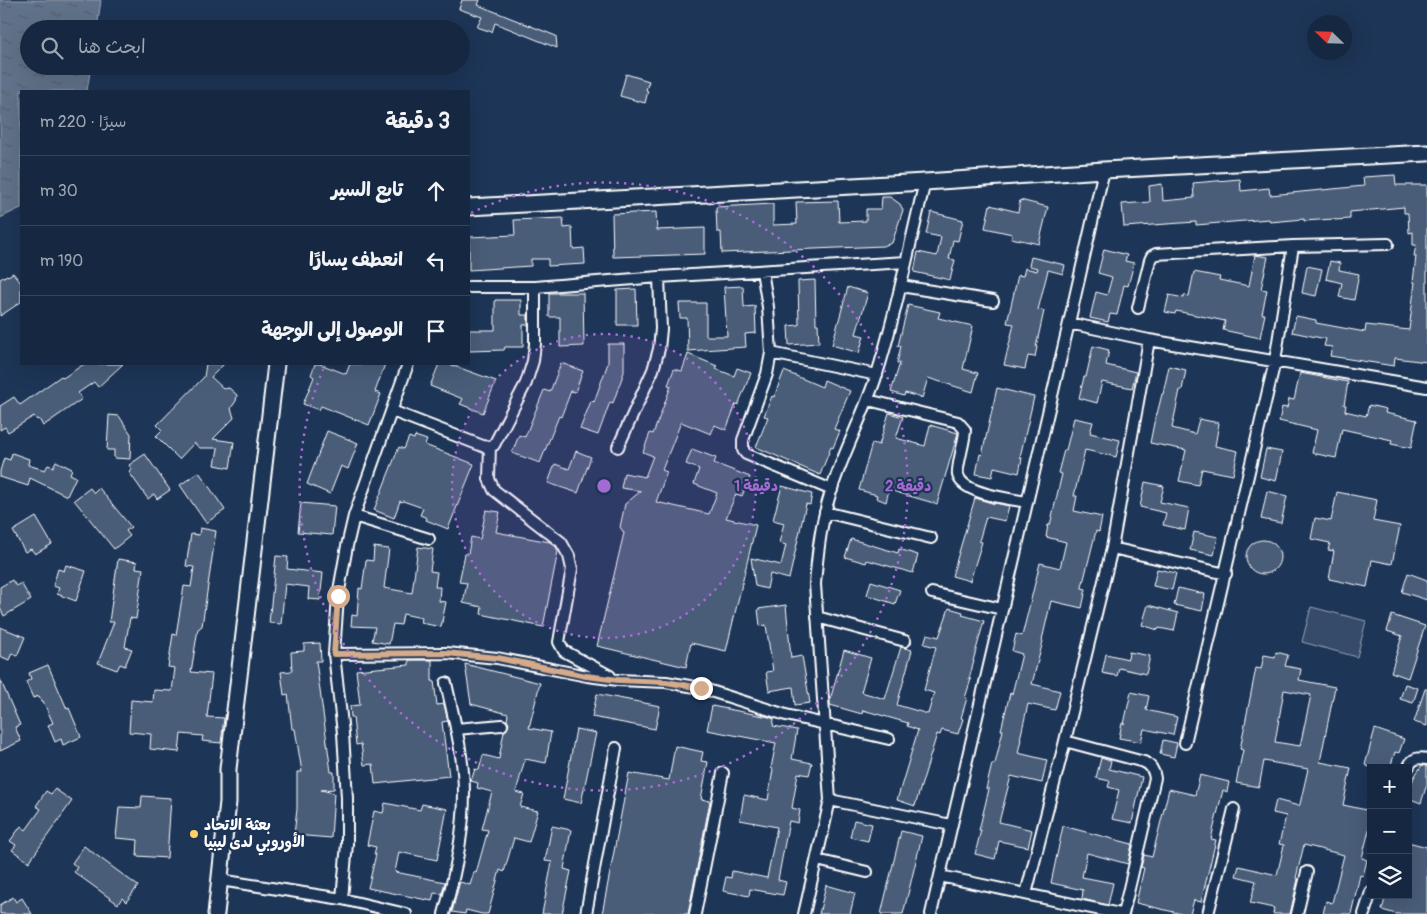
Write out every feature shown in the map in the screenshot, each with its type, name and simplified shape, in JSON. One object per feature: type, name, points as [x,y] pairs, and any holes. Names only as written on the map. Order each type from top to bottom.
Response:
[{"type":"street","points":[[470,206],[1427,153]]},
{"type":"street","points":[[931,914],[1070,323],[1104,170]]},
{"type":"street","points":[[804,914],[830,800],[815,584],[818,550],[825,512],[832,490],[877,375],[901,286],[925,182]]},
{"type":"street","points":[[1138,308],[1150,260],[1156,254],[1293,246],[1388,244]]},
{"type":"street","points":[[1185,743],[1275,361],[1293,246]]},
{"type":"street","points":[[470,287],[535,287],[659,277],[906,262]]},
{"type":"street","points":[[762,271],[768,307],[771,353],[766,374],[743,440],[743,450],[746,454],[832,490]]},
{"type":"street","points":[[618,447],[653,370],[659,348],[661,329],[659,277]]},
{"type":"street","points":[[901,286],[993,301]]},
{"type":"street","points":[[392,411],[480,445],[494,445],[526,383],[533,362],[536,344],[535,287]]},
{"type":"street","points":[[1070,323],[1149,340],[1427,387]]},
{"type":"street","points":[[1026,894],[1112,548],[1149,340]]},
{"type":"street","points":[[771,353],[877,375]]},
{"type":"street","points":[[216,914],[228,802],[228,769],[276,365]]},
{"type":"street","points":[[342,900],[347,798],[343,734],[334,654],[338,596],[354,516],[408,365]]},
{"type":"street","points":[[868,400],[958,422],[965,430],[957,475],[962,484],[977,492],[1027,502]]},
{"type":"street","points":[[490,446],[489,479],[494,490],[561,542],[569,556],[572,569],[560,642],[564,651],[618,680]]},
{"type":"street","points":[[825,512],[931,538]]},
{"type":"street","points":[[354,516],[429,540]]},
{"type":"street","points":[[1112,548],[1226,574]]},
{"type":"street","points":[[932,593],[1002,609]]},
{"type":"street","points":[[817,617],[905,641]]},
{"type":"street","points":[[334,654],[446,653],[498,658],[586,676],[618,680],[666,682],[701,688],[786,715],[889,739]]},
{"type":"street","points":[[444,914],[453,882],[461,836],[464,793],[456,729],[446,683]]},
{"type":"street","points":[[456,729],[502,725]]},
{"type":"street","points":[[940,876],[1122,914],[1154,774],[1149,764],[1144,762],[1065,741]]},
{"type":"street","points":[[586,914],[616,748]]},
{"type":"street","points":[[1410,764],[1415,758],[1427,760]]},
{"type":"street","points":[[695,914],[723,773]]},
{"type":"street","points":[[830,800],[951,825]]},
{"type":"street","points":[[1208,914],[1234,809]]},
{"type":"street","points":[[817,860],[867,872]]},
{"type":"street","points":[[1297,914],[1307,872]]},
{"type":"street","points":[[220,880],[342,900],[406,914]]},
{"type":"street","points":[[1364,914],[1369,899]]},
{"type":"shaded area","points":[[1311,607],[1366,621],[1357,657],[1302,642]]},
{"type":"water","points":[[0,0],[101,0],[98,20],[20,20],[20,75],[90,75],[87,90],[20,90],[20,208],[0,218]]},
{"type":"building","points":[[462,0],[480,0],[478,5],[556,36],[557,48],[495,23],[492,32],[477,27],[482,17],[459,9]]},
{"type":"building","points":[[626,74],[649,81],[645,103],[620,96]]},
{"type":"building","points":[[1395,175],[1396,185],[1427,185],[1427,362],[1395,358],[1394,366],[1330,356],[1332,347],[1324,346],[1326,339],[1292,332],[1296,316],[1316,320],[1316,323],[1365,332],[1366,325],[1409,330],[1415,282],[1413,282],[1416,245],[1413,245],[1413,232],[1409,233],[1408,213],[1404,213],[1404,207],[1350,212],[1350,219],[1304,221],[1304,219],[1270,222],[1269,219],[1196,225],[1196,222],[1124,227],[1122,204],[1150,202],[1149,186],[1162,184],[1163,201],[1194,198],[1193,183],[1240,179],[1241,191],[1269,188],[1270,195],[1364,186],[1363,177]]},
{"type":"building","points":[[882,197],[890,197],[900,204],[903,210],[892,243],[883,246],[722,253],[721,232],[717,232],[716,207],[773,204],[773,225],[797,224],[796,202],[838,201],[839,222],[866,221],[866,209],[881,209]]},
{"type":"building","points":[[1020,200],[1048,207],[1039,244],[1011,238],[1012,234],[985,228],[990,205],[1018,212]]},
{"type":"building","points":[[656,212],[657,230],[705,228],[705,254],[613,257],[612,214]]},
{"type":"building","points":[[931,212],[963,220],[958,241],[953,240],[949,259],[955,260],[950,280],[914,272],[918,252],[937,256],[941,237],[926,234]]},
{"type":"building","points":[[563,218],[564,228],[572,227],[573,249],[584,248],[585,264],[548,266],[548,259],[531,259],[531,266],[470,270],[470,237],[515,235],[514,220]]},
{"type":"building","points":[[1104,249],[1127,255],[1125,261],[1134,263],[1128,286],[1124,285],[1117,315],[1110,314],[1108,322],[1090,318],[1096,292],[1107,295],[1112,277],[1098,273]]},
{"type":"building","points":[[1255,255],[1268,257],[1261,289],[1267,290],[1260,338],[1223,330],[1225,321],[1176,311],[1175,314],[1165,312],[1169,295],[1184,298],[1184,295],[1189,296],[1194,272],[1220,277],[1219,280],[1249,286]]},
{"type":"building","points":[[1031,257],[1065,265],[1063,274],[1048,270],[1038,310],[1044,311],[1035,357],[1028,356],[1025,369],[1004,365],[1014,324],[1007,323],[1018,275],[1023,276],[1025,268],[1037,271],[1038,268],[1029,266]]},
{"type":"building","points":[[1330,261],[1340,263],[1339,270],[1359,274],[1354,300],[1339,297],[1342,283],[1326,279]]},
{"type":"building","points":[[1307,266],[1322,269],[1316,296],[1302,293]]},
{"type":"building","points":[[13,273],[20,282],[20,303],[0,316],[0,279]]},
{"type":"building","points":[[815,280],[816,324],[818,324],[819,343],[789,345],[788,326],[799,325],[798,281]]},
{"type":"building","points":[[743,286],[744,307],[755,306],[756,333],[745,334],[746,347],[688,351],[687,318],[680,318],[679,303],[706,303],[706,336],[727,336],[724,287]]},
{"type":"building","points":[[848,287],[868,293],[856,334],[864,336],[859,353],[832,345]]},
{"type":"building","points":[[636,289],[637,325],[617,325],[617,290]]},
{"type":"building","points":[[549,293],[583,293],[584,346],[560,347],[560,317],[549,317]]},
{"type":"building","points":[[495,300],[521,300],[521,315],[528,315],[528,325],[523,325],[523,347],[505,347],[504,350],[470,351],[470,330],[495,330]]},
{"type":"building","points":[[908,305],[940,312],[938,318],[973,326],[963,369],[978,373],[973,392],[928,378],[922,398],[905,393],[904,396],[891,392],[900,363],[897,363],[901,346],[898,346]]},
{"type":"building","points":[[608,344],[624,344],[624,372],[613,403],[610,402],[598,435],[580,429],[591,401],[594,402],[608,363]]},
{"type":"building","points":[[1093,346],[1109,350],[1106,365],[1136,372],[1132,388],[1102,382],[1097,403],[1079,398]]},
{"type":"building","points":[[688,354],[717,366],[716,369],[734,376],[737,368],[751,373],[726,430],[715,425],[711,434],[681,422],[662,470],[667,472],[656,502],[709,514],[717,493],[694,484],[699,469],[686,464],[692,449],[716,458],[714,463],[750,477],[742,496],[736,494],[726,518],[756,525],[726,651],[691,643],[686,667],[597,646],[624,533],[620,527],[625,504],[641,491],[621,488],[624,473],[645,477],[653,456],[643,452],[650,433],[653,434],[671,386],[668,385],[674,369],[682,371]]},
{"type":"building","points":[[561,363],[583,371],[575,392],[571,391],[561,417],[559,416],[540,463],[512,453],[519,435],[525,437],[544,390],[550,392]]},
{"type":"building","points":[[82,365],[122,365],[98,387],[94,382],[78,393],[82,399],[43,426],[39,419],[37,420],[34,416],[8,432],[5,427],[0,430],[0,406],[14,397],[20,405],[61,376],[63,378]]},
{"type":"building","points":[[206,365],[223,365],[211,377],[224,389],[229,388],[237,395],[236,401],[231,408],[234,418],[213,439],[234,442],[230,468],[215,465],[218,448],[200,448],[194,443],[179,459],[156,436],[162,430],[157,425],[204,377]]},
{"type":"building","points":[[315,365],[323,365],[346,374],[350,365],[385,365],[375,392],[381,394],[369,425],[321,406],[319,410],[303,404],[314,377],[311,375]]},
{"type":"building","points":[[439,365],[452,365],[496,381],[483,413],[460,404],[463,399],[430,386]]},
{"type":"building","points":[[1169,366],[1186,370],[1172,428],[1195,434],[1199,419],[1219,423],[1215,446],[1238,451],[1233,475],[1202,469],[1198,485],[1179,481],[1186,450],[1150,443]]},
{"type":"building","points":[[784,371],[822,387],[824,380],[850,391],[834,429],[840,431],[833,448],[831,447],[820,475],[756,447],[768,417],[764,416]]},
{"type":"building","points":[[1300,373],[1348,382],[1344,405],[1346,405],[1345,411],[1366,416],[1369,405],[1386,409],[1385,413],[1417,420],[1411,448],[1391,444],[1392,440],[1342,429],[1336,458],[1312,453],[1317,430],[1279,421],[1282,407],[1287,408],[1289,399],[1294,400]]},
{"type":"building","points":[[997,388],[1034,397],[1020,457],[1022,458],[1019,473],[994,467],[992,477],[976,474]]},
{"type":"building","points":[[889,413],[903,417],[896,438],[925,446],[930,425],[958,433],[937,504],[889,490],[886,502],[876,498],[877,495],[859,490],[872,443],[879,445]]},
{"type":"building","points":[[109,415],[119,416],[131,434],[130,459],[114,458],[114,450],[107,450]]},
{"type":"building","points":[[1074,418],[1093,422],[1090,433],[1120,440],[1116,457],[1085,450],[1074,496],[1077,496],[1074,511],[1102,517],[1099,532],[1096,531],[1082,587],[1086,589],[1082,608],[1051,601],[1032,684],[1060,691],[1055,710],[1028,704],[1020,739],[1018,753],[1047,760],[1042,783],[1011,776],[999,822],[1032,830],[1028,847],[999,841],[995,859],[975,854],[989,789],[986,789],[992,764],[995,764],[1010,693],[1012,694],[1022,654],[1012,651],[1016,634],[1022,636],[1040,563],[1060,568],[1066,542],[1046,537],[1062,474],[1058,473]]},
{"type":"building","points":[[327,431],[358,443],[348,469],[341,466],[330,494],[307,484]]},
{"type":"building","points":[[415,436],[427,440],[425,445],[474,464],[448,529],[426,520],[427,518],[420,515],[423,508],[403,501],[400,501],[394,518],[374,510],[399,447],[404,449],[409,437],[414,439]]},
{"type":"building","points":[[1266,449],[1282,452],[1276,481],[1260,477]]},
{"type":"building","points":[[576,451],[591,457],[578,493],[548,483],[555,464],[569,469]]},
{"type":"building","points":[[12,453],[29,459],[28,465],[45,470],[48,465],[53,467],[56,461],[72,469],[70,474],[76,477],[67,496],[30,478],[28,486],[0,477],[4,458],[10,460]]},
{"type":"building","points":[[145,454],[170,490],[157,499],[154,494],[148,499],[129,472],[132,470],[129,465]]},
{"type":"building","points":[[199,472],[225,510],[206,523],[180,485]]},
{"type":"building","points":[[1145,482],[1164,486],[1160,502],[1189,508],[1185,530],[1163,525],[1166,513],[1140,507]]},
{"type":"building","points":[[782,486],[812,494],[810,505],[806,504],[789,579],[770,574],[767,589],[755,586],[751,558],[781,565],[786,545],[779,543],[784,523],[773,520]]},
{"type":"building","points":[[90,488],[94,493],[99,488],[131,527],[126,531],[130,536],[114,549],[74,500]]},
{"type":"building","points":[[1267,491],[1287,496],[1281,523],[1261,519]]},
{"type":"building","points":[[1337,492],[1377,500],[1373,521],[1400,526],[1392,564],[1372,560],[1367,587],[1329,579],[1334,551],[1328,550],[1330,543],[1311,539],[1315,518],[1331,521]]},
{"type":"building","points":[[975,498],[1009,506],[1005,521],[986,517],[979,541],[982,542],[970,581],[952,576]]},
{"type":"building","points":[[301,503],[335,506],[332,535],[298,532]]},
{"type":"building","points":[[486,510],[500,512],[496,532],[550,542],[558,551],[543,627],[481,614],[482,607],[463,603],[467,583],[459,582],[465,554],[468,554],[471,537],[480,539]]},
{"type":"building","points":[[36,517],[52,544],[35,554],[31,549],[25,552],[13,531]]},
{"type":"building","points":[[200,528],[216,531],[202,626],[198,629],[191,672],[212,674],[207,717],[224,718],[221,743],[202,741],[203,736],[181,734],[179,752],[150,749],[151,734],[129,732],[131,700],[153,702],[154,690],[172,691],[175,668],[168,667],[173,634],[176,635],[184,586],[191,587],[194,567],[186,566],[191,534],[199,535]]},
{"type":"building","points":[[1194,532],[1218,537],[1214,555],[1190,550]]},
{"type":"building","points":[[851,539],[898,553],[899,549],[918,555],[913,573],[867,560],[866,563],[845,557]]},
{"type":"building","points":[[1263,540],[1275,545],[1280,557],[1275,569],[1263,574],[1251,569],[1246,557],[1251,545]]},
{"type":"building","points":[[374,547],[389,549],[384,588],[412,593],[418,547],[433,549],[430,571],[437,572],[435,587],[440,587],[439,601],[446,602],[441,627],[421,623],[422,618],[403,614],[401,625],[393,624],[389,644],[372,641],[375,627],[351,626],[352,615],[357,616],[359,588],[362,589],[366,560],[373,561]]},
{"type":"building","points":[[276,556],[288,557],[287,569],[323,573],[320,600],[308,599],[309,587],[285,584],[281,624],[269,623]]},
{"type":"building","points":[[118,559],[137,562],[136,568],[143,569],[136,619],[130,618],[125,647],[132,649],[125,666],[120,664],[117,670],[98,663],[114,622],[109,622]]},
{"type":"building","points":[[66,565],[86,571],[76,601],[57,594],[59,588],[53,586],[58,569],[64,571]]},
{"type":"building","points":[[1157,569],[1176,573],[1172,590],[1153,586]]},
{"type":"building","points":[[1408,573],[1427,580],[1427,600],[1402,592]]},
{"type":"building","points":[[12,580],[16,586],[21,583],[31,600],[4,616],[0,608],[0,587]]},
{"type":"building","points":[[871,581],[900,590],[895,604],[867,595]]},
{"type":"building","points":[[1178,588],[1205,594],[1202,611],[1174,605]]},
{"type":"building","points":[[786,605],[791,658],[802,656],[810,703],[795,705],[793,687],[769,691],[766,672],[773,671],[766,625],[760,626],[758,609]]},
{"type":"building","points":[[1148,605],[1178,613],[1174,631],[1159,628],[1158,630],[1142,625]]},
{"type":"building","points":[[949,608],[963,612],[962,615],[984,621],[973,661],[969,679],[971,679],[965,698],[967,698],[961,718],[963,719],[958,734],[942,730],[940,735],[937,734],[915,806],[897,800],[918,730],[907,726],[908,723],[863,710],[862,714],[830,705],[830,700],[844,650],[871,658],[861,692],[885,699],[901,647],[912,650],[897,705],[928,714],[934,693],[924,690],[936,647],[924,644],[927,634],[939,637]]},
{"type":"building","points":[[1392,615],[1425,626],[1408,678],[1391,672],[1402,636],[1387,631]]},
{"type":"building","points":[[0,627],[25,637],[17,656],[12,653],[9,660],[0,656]]},
{"type":"building","points":[[320,643],[321,661],[316,661],[331,772],[334,772],[334,789],[321,790],[334,793],[331,838],[294,835],[297,809],[297,772],[302,772],[295,729],[292,729],[288,694],[284,695],[281,672],[292,671],[291,652],[304,651],[304,644]]},
{"type":"building","points":[[1129,652],[1150,656],[1146,674],[1119,668],[1117,676],[1102,673],[1106,654],[1128,659]]},
{"type":"building","points":[[1276,652],[1288,655],[1285,666],[1301,669],[1299,680],[1335,687],[1320,762],[1351,768],[1343,805],[1367,810],[1367,838],[1362,858],[1367,860],[1363,876],[1360,875],[1351,914],[1323,914],[1326,901],[1332,903],[1344,855],[1304,845],[1290,914],[1273,914],[1274,908],[1250,903],[1256,881],[1236,876],[1239,866],[1277,875],[1284,845],[1279,844],[1286,816],[1273,813],[1276,800],[1299,806],[1308,769],[1264,761],[1259,787],[1236,783],[1243,750],[1240,749],[1256,668],[1261,669],[1264,655],[1275,657]],"holes":[[[1284,690],[1311,695],[1300,746],[1275,742]]]},
{"type":"building","points":[[409,660],[432,660],[432,681],[434,681],[437,705],[444,704],[448,721],[442,722],[449,776],[375,784],[373,764],[364,765],[361,744],[356,745],[353,717],[351,717],[350,706],[360,705],[356,670],[409,665]]},
{"type":"building","points":[[465,664],[540,683],[529,728],[551,732],[546,763],[525,759],[516,792],[524,794],[520,807],[538,811],[529,842],[514,838],[504,872],[500,870],[488,914],[466,910],[465,914],[452,912],[460,882],[470,885],[474,872],[476,873],[488,830],[482,829],[492,792],[477,788],[478,783],[471,781],[475,769],[479,770],[483,755],[499,759],[504,731],[509,724],[507,720],[508,714],[471,704]]},
{"type":"building","points":[[48,665],[81,737],[63,745],[61,739],[55,742],[48,725],[53,723],[43,701],[39,696],[33,698],[26,682],[31,679],[29,673]]},
{"type":"building","points":[[0,679],[20,725],[15,727],[21,741],[0,751]]},
{"type":"building","points":[[1405,684],[1418,688],[1413,703],[1400,699]]},
{"type":"building","points":[[1425,689],[1427,689],[1427,726],[1414,722]]},
{"type":"building","points":[[1131,692],[1149,696],[1146,710],[1177,717],[1173,735],[1144,729],[1141,742],[1119,738]]},
{"type":"building","points":[[597,694],[660,706],[655,729],[592,717]]},
{"type":"building","points":[[712,706],[769,717],[774,719],[773,726],[797,730],[792,759],[812,763],[809,775],[798,773],[792,808],[800,810],[798,823],[789,821],[778,880],[786,882],[783,895],[750,889],[749,896],[723,891],[726,877],[731,878],[732,871],[767,878],[777,827],[740,820],[744,795],[768,800],[776,743],[707,730]]},
{"type":"building","points":[[576,729],[596,733],[581,803],[563,799]]},
{"type":"building","points":[[1375,729],[1404,739],[1399,753],[1395,752],[1391,764],[1365,765]]},
{"type":"building","points":[[1163,740],[1177,743],[1174,757],[1160,754]]},
{"type":"building","points":[[675,746],[703,752],[701,761],[708,762],[701,799],[710,801],[688,914],[602,914],[629,773],[669,780]]},
{"type":"building","points":[[1101,758],[1111,761],[1109,769],[1142,777],[1132,823],[1112,819],[1119,790],[1108,787],[1110,781],[1096,778]]},
{"type":"building","points":[[1422,765],[1427,766],[1427,784],[1421,803],[1412,800],[1412,782]]},
{"type":"building","points":[[1200,775],[1229,782],[1227,792],[1223,790],[1211,839],[1216,840],[1201,902],[1194,900],[1190,914],[1182,914],[1136,903],[1144,868],[1141,867],[1144,855],[1152,857],[1169,789],[1195,795]]},
{"type":"building","points":[[55,789],[72,801],[29,862],[12,850],[16,845],[10,841],[21,826],[26,830],[41,809],[36,806],[46,791],[51,794]]},
{"type":"building","points":[[142,796],[171,798],[167,858],[137,856],[138,840],[116,838],[119,807],[141,808]]},
{"type":"building","points":[[385,803],[420,810],[422,804],[447,809],[437,860],[399,852],[395,872],[445,882],[442,894],[434,893],[432,901],[368,888],[376,847],[367,845],[374,811],[383,813]]},
{"type":"building","points":[[854,820],[872,824],[868,841],[850,837]]},
{"type":"building","points":[[552,826],[571,830],[564,869],[571,871],[562,914],[542,914],[552,862],[545,861]]},
{"type":"building","points":[[1063,826],[1132,844],[1128,864],[1087,853],[1082,877],[1113,883],[1108,905],[1082,899],[1083,890],[1051,883]]},
{"type":"building","points":[[901,831],[922,836],[909,890],[903,914],[881,914]]},
{"type":"building","points":[[1412,843],[1427,847],[1427,914],[1396,914],[1382,910],[1385,899],[1412,899]]},
{"type":"building","points":[[84,846],[138,886],[126,902],[122,898],[118,904],[74,872],[77,867],[72,863]]},
{"type":"building","points":[[826,885],[855,893],[850,914],[819,914]]},
{"type":"building","points":[[13,897],[16,902],[22,898],[32,914],[0,914],[0,905]]},
{"type":"place","name":"بعثة الاتحاد الأوروبي لدى ليبيا","points":[[194,834]]},
{"type":"route","points":[[338,596],[334,654],[446,653],[498,658],[586,676],[618,680],[666,682],[701,688]]}]
